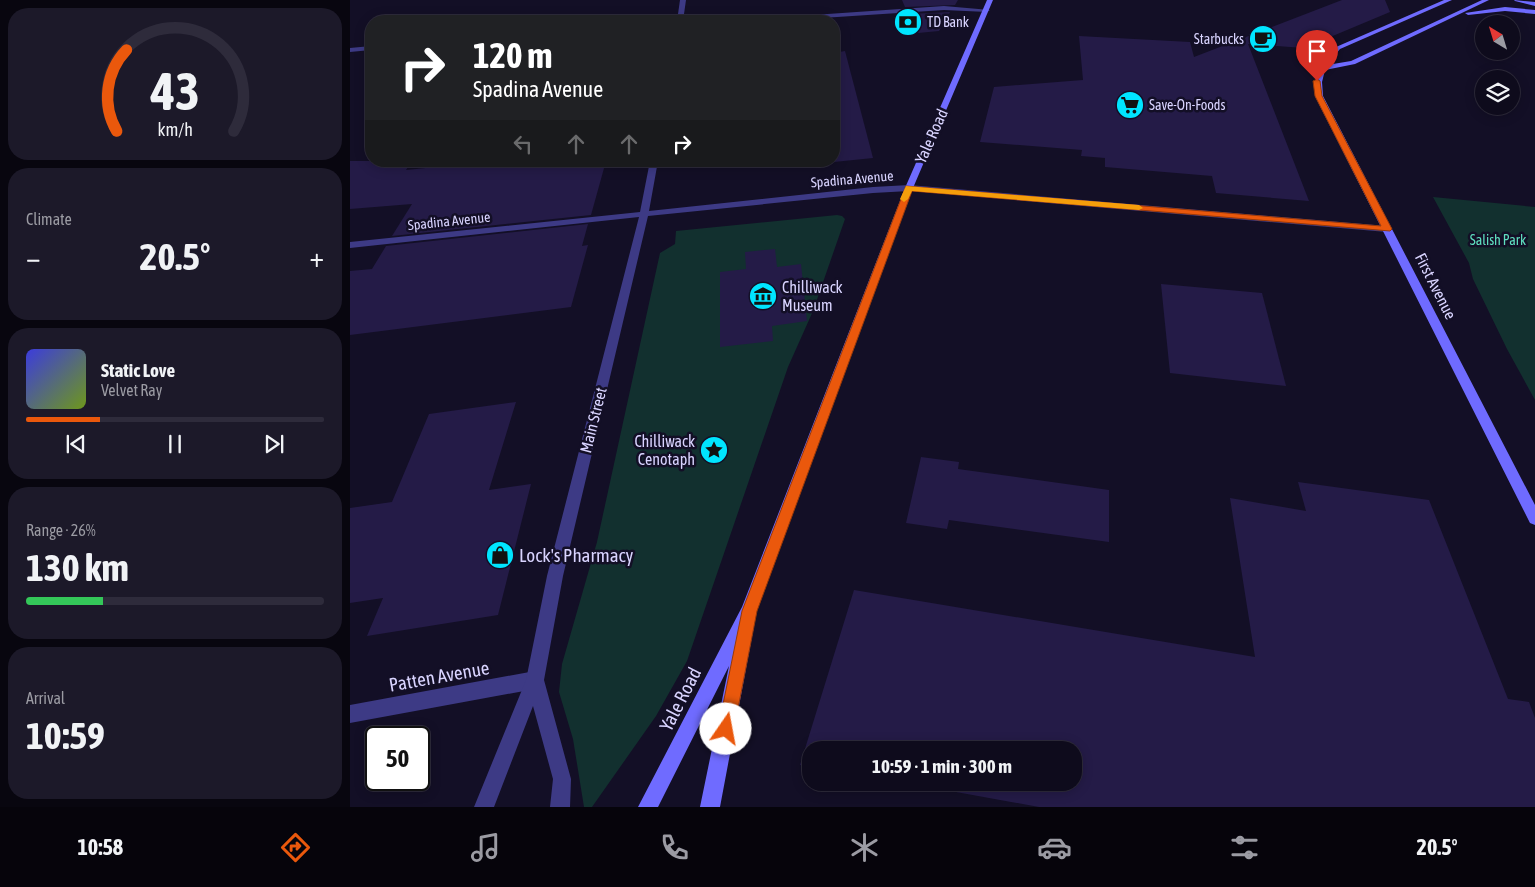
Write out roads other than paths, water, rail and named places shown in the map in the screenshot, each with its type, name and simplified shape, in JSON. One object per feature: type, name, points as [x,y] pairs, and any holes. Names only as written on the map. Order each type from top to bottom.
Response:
[{"type":"main road","name":"Yale Road","points":[[648,807],[749,611],[909,188],[990,0]]},
{"type":"main road","name":"First Avenue","points":[[1449,0],[1438,2],[1338,48],[1328,57],[1317,81],[1318,96],[1535,519]]},
{"type":"main road","points":[[1324,68],[1353,63],[1486,0]]},
{"type":"main road","points":[[1517,0],[1535,4]]},
{"type":"main road","points":[[1451,16],[1505,9],[1535,12]]},
{"type":"main road","name":"Yale Road","points":[[710,807],[749,611]]},
{"type":"street","points":[[681,15],[683,0]]},
{"type":"street","points":[[840,15],[944,8],[987,10]]},
{"type":"street","points":[[350,50],[365,49]]},
{"type":"street","name":"Main Street","points":[[484,807],[536,680],[555,576],[644,214],[653,167]]},
{"type":"street","name":"Spadina Avenue","points":[[350,245],[874,190],[909,188],[1387,229]]},
{"type":"street","name":"Main Street","points":[[536,680],[562,779],[560,807]]},
{"type":"street","name":"Patten Avenue","points":[[350,714],[536,680]]},
{"type":"place","name":"TD Bank","points":[[908,22]]},
{"type":"place","name":"Starbucks","points":[[1263,39]]},
{"type":"place","name":"Save-On-Foods","points":[[1130,105]]},
{"type":"place","name":"Chilliwack Museum","points":[[763,296]]},
{"type":"place","name":"Chilliwack Cenotaph","points":[[714,450]]},
{"type":"place","name":"Lock's Pharmacy","points":[[500,555]]},
{"type":"park label","name":"Salish Park","points":[[1498,240]]}]
